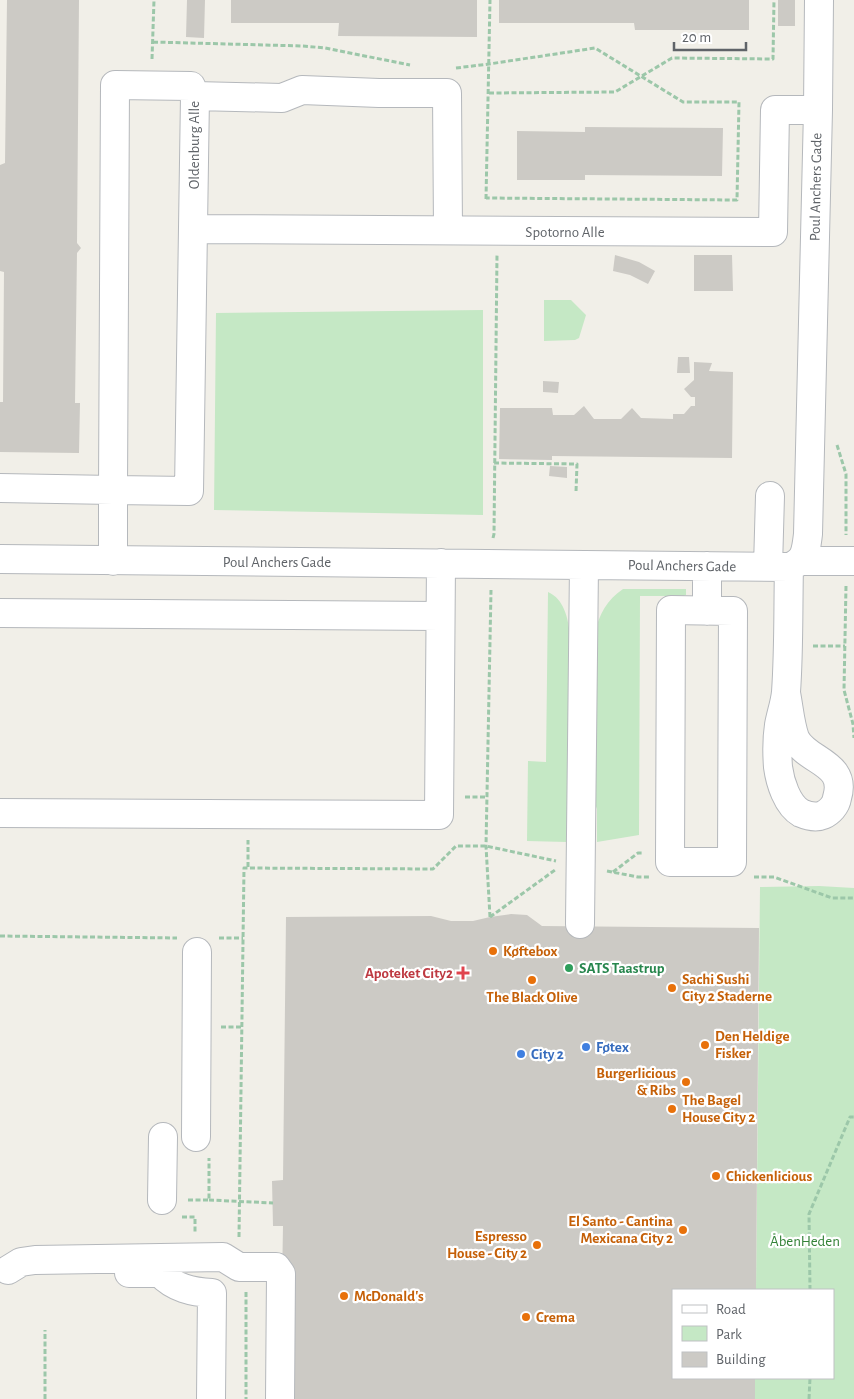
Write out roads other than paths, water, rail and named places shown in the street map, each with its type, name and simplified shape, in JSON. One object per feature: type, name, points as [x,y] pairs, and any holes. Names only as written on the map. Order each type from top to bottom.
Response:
[{"type":"street","name":"Poul Anchers Gade","points":[[0,559],[700,566],[785,565],[806,549],[808,534],[819,0]]},
{"type":"street","name":"Oldenburg Alle","points":[[113,490],[189,490],[196,96],[191,86],[115,85],[113,490],[113,561]]},
{"type":"street","points":[[196,96],[282,98],[302,90],[378,94],[447,93],[448,230]]},
{"type":"street","name":"Spotorno Alle","points":[[193,229],[773,232],[775,110],[818,110]]},
{"type":"street","points":[[0,488],[113,490]]},
{"type":"street","points":[[770,496],[785,565],[786,694]]},
{"type":"street","points":[[785,565],[850,561]]},
{"type":"street","points":[[0,813],[439,814],[440,563]]},
{"type":"street","points":[[580,924],[584,565]]},
{"type":"street","points":[[700,566],[700,611]]},
{"type":"street","points":[[671,610],[700,611],[733,611],[732,862],[670,862],[671,610]]},
{"type":"street","points":[[0,613],[440,616]]},
{"type":"street","points":[[196,1137],[199,943]]},
{"type":"street","points":[[162,1200],[163,1137]]},
{"type":"street","points":[[4,1270],[21,1262],[35,1260],[223,1257],[242,1267],[276,1267],[281,1274],[280,1399]]},
{"type":"street","points":[[4,1270],[160,1273],[166,1280],[182,1288],[201,1293],[212,1293],[211,1399]]},
{"type":"place","name":"Køftebox","points":[[493,951]]},
{"type":"place","name":"SATS Taastrup","points":[[569,968]]},
{"type":"place","name":"Apoteket City2","points":[[463,973]]},
{"type":"place","name":"The Black Olive","points":[[532,980]]},
{"type":"place","name":"Sachi Sushi City 2 Staderne","points":[[672,988]]},
{"type":"place","name":"Den Heldige Fisker","points":[[705,1045]]},
{"type":"place","name":"Føtex","points":[[586,1047]]},
{"type":"place","name":"City 2","points":[[521,1054]]},
{"type":"place","name":"Burgerlicious & Ribs","points":[[686,1082]]},
{"type":"place","name":"The Bagel House City 2","points":[[672,1109]]},
{"type":"place","name":"Chickenlicious","points":[[716,1176]]},
{"type":"place","name":"El Santo - Cantina Mexicana City 2","points":[[683,1230]]},
{"type":"place","name":"Espresso House - City 2","points":[[537,1245]]},
{"type":"place","name":"McDonald's","points":[[344,1296]]},
{"type":"place","name":"Crema","points":[[526,1317]]},
{"type":"park label","name":"ÅbenHeden","points":[[805,1241]]}]
